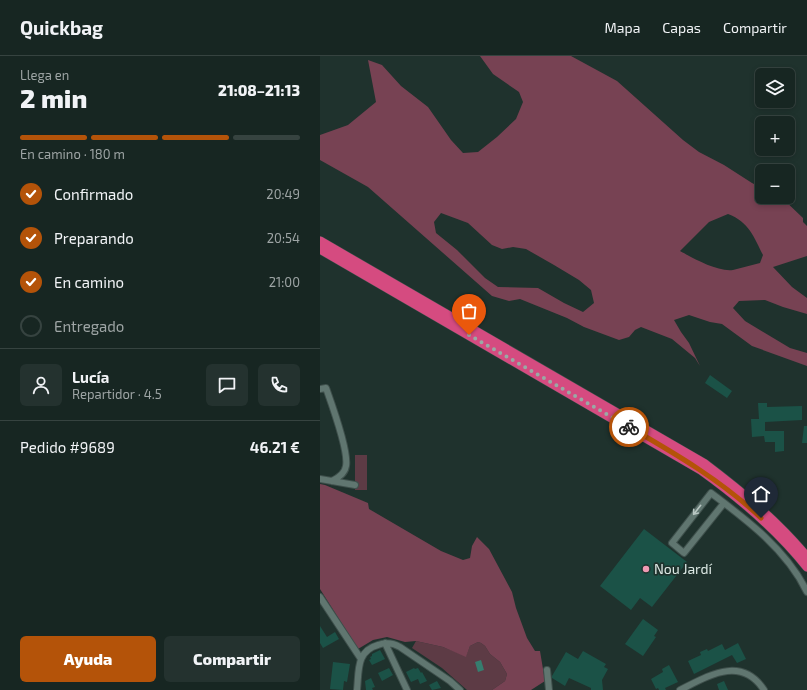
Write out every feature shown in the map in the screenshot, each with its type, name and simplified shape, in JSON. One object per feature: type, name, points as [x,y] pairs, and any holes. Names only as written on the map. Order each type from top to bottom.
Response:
[{"type":"highway","points":[[320,241],[680,449],[715,472],[748,502],[784,531],[807,556]]},
{"type":"highway","points":[[320,249],[681,457],[748,502],[807,567]]},
{"type":"highway","points":[[748,502],[760,504],[807,547]]},
{"type":"highway","points":[[748,502],[751,515],[775,538],[807,573]]},
{"type":"street","points":[[320,389],[326,388],[346,453],[346,467],[340,477],[332,481]]},
{"type":"street","points":[[320,479],[354,485]]},
{"type":"street","points":[[724,503],[684,553],[672,543],[711,493],[724,503],[752,525],[772,544],[797,573],[807,592]]},
{"type":"street","points":[[320,597],[361,659]]},
{"type":"street","points":[[385,643],[407,690]]},
{"type":"street","points":[[357,690],[361,659],[367,650],[385,643],[391,643],[400,647],[450,681],[460,690]]},
{"type":"street","points":[[547,670],[549,690]]},
{"type":"street","points":[[680,690],[716,673],[727,671],[746,673],[758,682],[764,690]]},
{"type":"shaded area","points":[[480,56],[571,56],[617,81],[683,140],[699,152],[724,165],[755,184],[755,204],[788,204],[803,218],[803,222],[807,226],[807,256],[773,267],[792,287],[807,298],[807,314],[765,300],[739,301],[733,308],[745,321],[790,348],[807,353],[807,366],[752,346],[722,324],[710,322],[689,315],[674,320],[689,343],[700,366],[695,358],[672,339],[641,327],[635,330],[629,337],[619,340],[584,327],[567,318],[520,299],[509,301],[492,296],[368,187],[320,160],[320,135],[348,125],[376,102],[368,60],[382,65],[401,86],[428,107],[451,140],[463,153],[478,152],[516,119],[523,102],[519,92],[493,74]],"holes":[[[441,213],[468,223],[492,245],[502,249],[513,247],[526,249],[579,280],[591,290],[594,303],[583,312],[538,288],[498,287],[485,278],[457,250],[436,233],[434,222]],[[728,214],[735,217],[746,226],[757,242],[763,255],[760,263],[733,270],[720,269],[705,264],[680,251],[709,222]]]},
{"type":"shaded area","points":[[355,455],[367,455],[367,490],[355,490]]},
{"type":"shaded area","points":[[320,484],[368,503],[369,509],[441,551],[463,560],[470,558],[472,546],[477,537],[489,549],[512,592],[527,638],[535,651],[540,651],[545,681],[531,690],[492,690],[505,681],[507,674],[500,662],[490,654],[485,646],[478,642],[470,646],[466,657],[443,647],[416,641],[405,642],[387,637],[373,640],[358,649],[320,589]]},
{"type":"shaded area","points":[[416,641],[443,647],[466,656],[470,646],[478,642],[481,643],[490,654],[500,662],[507,674],[505,681],[492,690],[467,690],[442,668],[412,648]]},
{"type":"shaded area","points":[[481,660],[484,670],[478,672],[475,662]]},
{"type":"building","points":[[710,375],[732,391],[727,398],[705,383]]},
{"type":"building","points":[[758,403],[767,403],[767,407],[802,406],[802,420],[765,422],[765,431],[784,431],[784,451],[775,452],[775,442],[765,442],[764,436],[752,437],[751,419],[759,419]]},
{"type":"building","points":[[804,426],[807,426],[807,443],[802,443]]},
{"type":"building","points":[[644,529],[687,562],[652,607],[640,598],[631,610],[600,586]]},
{"type":"building","points":[[643,619],[658,630],[654,636],[656,637],[643,656],[625,644]]},
{"type":"building","points":[[320,626],[327,637],[335,632],[339,639],[323,648],[320,643]]},
{"type":"building","points":[[738,643],[746,659],[737,663],[732,655],[694,674],[688,661],[701,655],[700,652],[707,649],[708,651],[722,644],[725,650]]},
{"type":"building","points":[[380,650],[385,659],[372,665],[369,660],[371,659],[370,657],[372,654]]},
{"type":"building","points":[[583,651],[606,664],[604,667],[608,669],[602,680],[603,690],[591,690],[591,688],[569,678],[565,686],[552,678],[566,652],[578,659]]},
{"type":"building","points":[[333,662],[350,664],[347,682],[344,681],[343,690],[330,689]]},
{"type":"building","points":[[669,665],[678,682],[665,688],[666,690],[656,689],[651,679],[663,672],[662,669]]},
{"type":"building","points":[[389,668],[393,675],[382,681],[378,673]]},
{"type":"building","points":[[414,668],[418,668],[421,673],[422,672],[427,681],[420,684],[418,679],[411,682],[406,672]]},
{"type":"building","points":[[371,678],[375,687],[372,688],[373,690],[366,690],[365,681]]},
{"type":"building","points":[[437,681],[441,688],[432,690],[429,685]]},
{"type":"building","points":[[724,681],[728,690],[719,690],[717,684]]},
{"type":"way so far","points":[[469,335],[629,427]]},
{"type":"place","name":"Nou Jardí","points":[[646,569]]},
{"type":"route","points":[[629,427],[701,470],[735,495],[761,518]]}]
